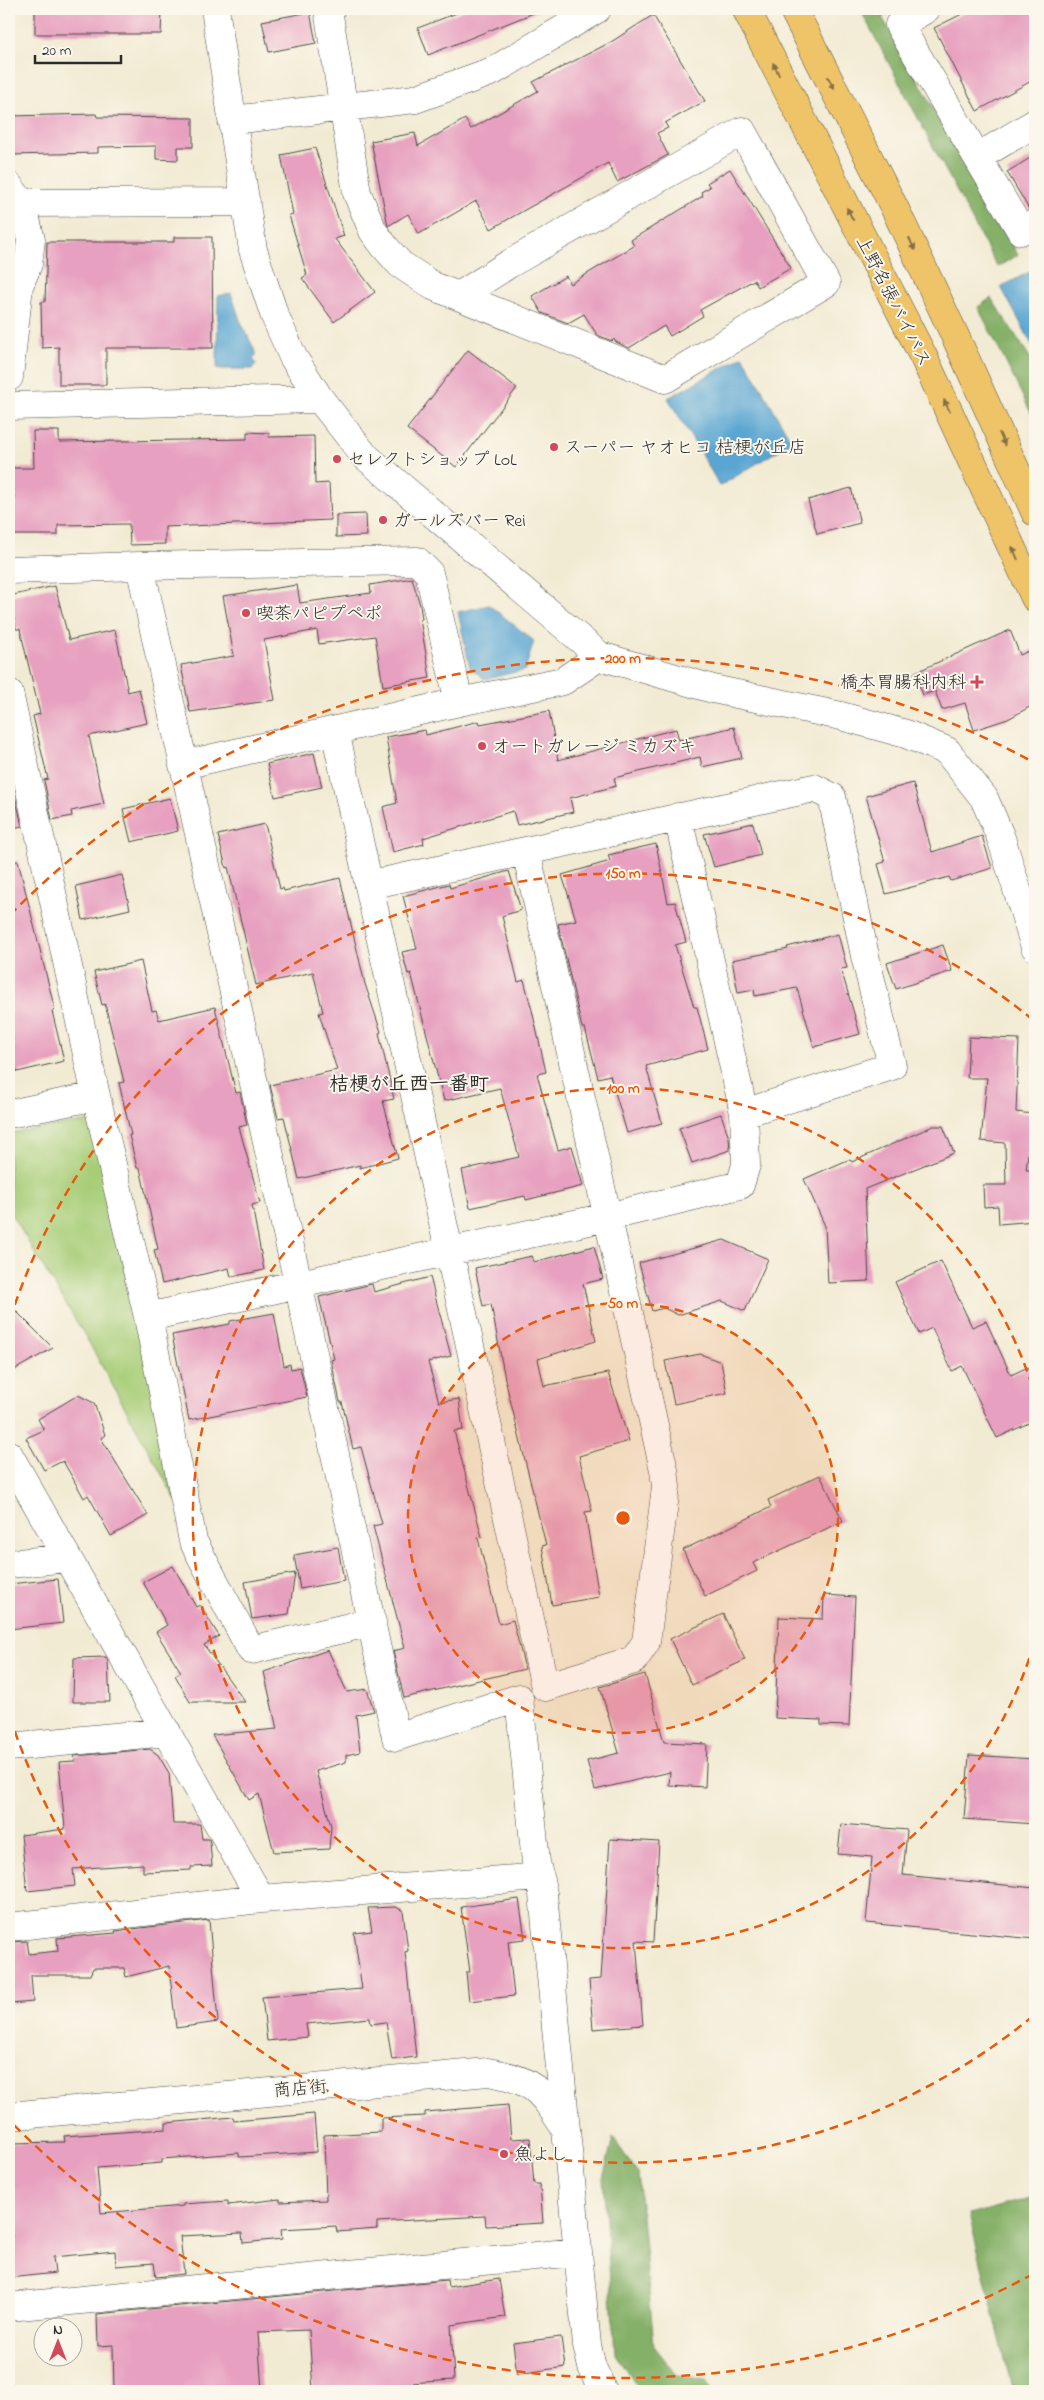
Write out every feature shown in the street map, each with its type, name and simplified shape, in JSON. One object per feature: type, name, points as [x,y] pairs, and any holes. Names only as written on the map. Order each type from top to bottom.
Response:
[{"type":"highway","name":"上野名張バイパス","points":[[746,9],[925,360],[1035,598]]},
{"type":"highway","points":[[793,9],[895,209],[1035,512]]},
{"type":"street","points":[[215,9],[253,250],[274,314],[293,357],[320,398],[364,455],[600,656],[713,688],[841,716],[906,734],[947,752],[984,798],[1001,838],[1035,947]]},
{"type":"street","points":[[328,9],[356,194],[373,231],[400,264],[433,286],[665,380],[826,283],[742,131],[518,259],[459,296]]},
{"type":"street","points":[[232,120],[414,99],[492,71],[597,9]]},
{"type":"street","points":[[926,9],[898,25],[1021,231],[1033,224]]},
{"type":"street","points":[[978,157],[1035,123]]},
{"type":"street","points":[[9,376],[19,286],[28,264],[31,240],[15,195],[246,202]]},
{"type":"street","points":[[9,406],[320,398]]},
{"type":"street","points":[[9,570],[417,561],[430,573],[459,702]]},
{"type":"street","points":[[140,566],[396,1737],[518,1698],[545,1687],[634,1660],[646,1642],[665,1497],[664,1470],[526,851]]},
{"type":"street","points":[[183,765],[459,702],[563,681],[600,656]]},
{"type":"street","points":[[9,693],[96,1096],[148,1317],[193,1541],[251,1650],[372,1622]]},
{"type":"street","points":[[335,731],[545,1687]]},
{"type":"street","points":[[369,884],[814,788],[832,797],[865,956],[892,1066],[744,1113]]},
{"type":"street","points":[[148,1317],[448,1250],[607,1217],[740,1186],[746,1164],[744,1113],[678,817]]},
{"type":"street","points":[[9,1114],[96,1096]]},
{"type":"street","points":[[9,1455],[261,1899]]},
{"type":"street","points":[[9,1564],[67,1558]]},
{"type":"street","points":[[518,1698],[536,1862],[543,1894],[587,2345],[592,2367],[603,2391]]},
{"type":"street","points":[[9,1747],[167,1732]]},
{"type":"street","points":[[9,1926],[261,1899],[540,1877]]},
{"type":"street","name":"商店街","points":[[9,2116],[488,2072],[523,2080],[542,2094],[566,2130]]},
{"type":"street","points":[[9,2307],[577,2252]]},
{"type":"green space","points":[[860,9],[888,9],[890,13],[882,17],[1018,255],[997,267]]},
{"type":"green space","points":[[991,298],[1035,365],[1035,421],[978,307]]},
{"type":"green space","points":[[92,1121],[177,1502],[87,1339],[9,1210],[9,1133]]},
{"type":"green space","points":[[613,2138],[638,2173],[654,2346],[677,2375],[706,2380],[712,2391],[640,2391],[615,2353],[603,2178]]},
{"type":"green space","points":[[1035,2197],[1035,2391],[1013,2391],[969,2215]]},
{"type":"water","points":[[1035,269],[1035,350],[1001,287]]},
{"type":"water","points":[[231,293],[240,320],[257,355],[253,359],[256,364],[252,369],[217,369],[218,296]]},
{"type":"water","points":[[743,356],[792,442],[720,486],[668,398]]},
{"type":"water","points":[[489,605],[534,641],[525,670],[485,679],[470,668],[458,612]]},
{"type":"building","points":[[35,9],[162,9],[161,34],[35,34]]},
{"type":"building","points":[[467,9],[541,10],[428,55],[418,28]]},
{"type":"building","points":[[972,9],[1035,9],[1035,79],[977,111],[934,28]]},
{"type":"building","points":[[310,12],[316,43],[269,52],[262,21]]},
{"type":"building","points":[[653,15],[705,101],[665,123],[668,128],[657,133],[668,155],[617,182],[608,163],[491,229],[476,201],[419,234],[408,214],[388,226],[371,141],[415,133],[418,146],[465,119],[471,129],[538,91],[533,82],[611,42]]},
{"type":"building","points":[[96,114],[97,117],[193,118],[193,147],[178,147],[178,160],[156,159],[156,146],[98,147],[98,153],[9,155],[9,116]]},
{"type":"building","points":[[315,148],[344,236],[335,239],[375,292],[334,322],[302,278],[307,275],[289,215],[293,214],[281,155]]},
{"type":"building","points":[[1035,155],[1035,209],[1029,209],[1007,172]]},
{"type":"building","points":[[730,169],[791,268],[758,287],[754,280],[700,310],[703,316],[670,336],[664,326],[629,348],[616,342],[614,339],[612,341],[597,335],[584,314],[568,323],[542,313],[532,296],[566,276],[570,284],[634,246],[631,240],[703,196],[701,192],[710,187],[707,183]]},
{"type":"building","points":[[174,237],[212,237],[213,348],[106,348],[106,385],[59,385],[59,347],[42,348],[41,302],[45,302],[47,242],[174,242]]},
{"type":"building","points":[[468,350],[517,388],[456,467],[407,429]]},
{"type":"building","points":[[33,431],[59,431],[59,442],[247,439],[247,432],[269,433],[269,437],[314,436],[315,484],[329,483],[331,520],[165,527],[165,544],[130,545],[129,524],[58,525],[58,535],[14,535],[14,495],[9,495],[9,468],[34,468]]},
{"type":"building","points":[[851,488],[860,523],[817,534],[808,500]]},
{"type":"building","points":[[366,514],[367,536],[336,537],[336,515]]},
{"type":"building","points":[[412,578],[420,605],[422,619],[420,619],[430,678],[383,686],[375,636],[319,644],[317,630],[264,640],[275,700],[190,712],[181,665],[234,656],[223,596],[297,585],[300,603],[371,593],[370,585]]},
{"type":"building","points":[[55,586],[69,640],[115,630],[128,692],[139,689],[147,723],[89,736],[104,804],[71,811],[72,816],[52,820],[44,780],[48,779],[33,716],[40,714],[20,629],[16,629],[9,596]]},
{"type":"building","name":"橋本胃腸科内科","points":[[1010,630],[1020,655],[1035,648],[1035,704],[1008,719],[974,730],[965,703],[942,710],[935,691],[923,695],[914,673]]},
{"type":"building","points":[[549,711],[558,760],[676,729],[679,740],[734,727],[742,758],[702,767],[700,757],[614,778],[616,786],[570,798],[573,812],[517,825],[513,811],[423,838],[424,844],[393,852],[383,807],[397,803],[386,737],[425,730],[426,735],[479,721],[480,724]]},
{"type":"building","points":[[314,753],[322,787],[275,797],[267,764]]},
{"type":"building","points":[[913,783],[932,852],[982,836],[992,868],[951,881],[949,877],[886,894],[878,864],[885,862],[866,796]]},
{"type":"building","points":[[13,787],[22,826],[9,829],[9,788]]},
{"type":"building","points":[[170,798],[178,831],[131,842],[123,809]]},
{"type":"building","points":[[753,823],[761,855],[714,867],[704,834]]},
{"type":"building","points":[[265,824],[280,889],[283,888],[284,891],[340,878],[365,984],[381,1032],[379,1033],[394,1099],[383,1101],[398,1158],[360,1168],[360,1165],[299,1179],[284,1117],[278,1118],[270,1085],[337,1070],[319,1013],[323,1012],[313,972],[256,985],[228,867],[226,868],[218,835]]},
{"type":"building","points":[[656,844],[668,903],[675,902],[686,942],[675,945],[694,1007],[697,1007],[708,1049],[646,1066],[662,1123],[627,1133],[610,1075],[598,1078],[585,1028],[582,1028],[558,924],[576,920],[562,875],[610,861],[608,855]]},
{"type":"building","points":[[18,861],[55,1010],[52,1011],[64,1061],[17,1072],[9,1037],[9,862]]},
{"type":"building","points":[[509,871],[521,910],[502,916],[518,982],[524,980],[546,1072],[537,1074],[558,1150],[572,1146],[583,1186],[526,1200],[525,1196],[470,1208],[462,1170],[519,1157],[500,1088],[444,1101],[411,973],[408,974],[402,952],[417,949],[403,896],[449,884],[450,888]]},
{"type":"building","points":[[122,875],[130,909],[83,920],[76,886]]},
{"type":"building","points":[[838,934],[847,968],[841,969],[860,1034],[814,1047],[797,988],[755,996],[754,990],[738,993],[732,960],[788,949],[787,947]]},
{"type":"building","points":[[943,945],[952,971],[896,989],[887,963]]},
{"type":"building","points":[[141,961],[152,1011],[156,1010],[159,1020],[215,1007],[236,1093],[240,1092],[247,1125],[239,1127],[260,1203],[252,1205],[264,1270],[231,1277],[229,1268],[162,1284],[154,1250],[158,1249],[140,1168],[137,1168],[129,1135],[131,1135],[119,1083],[124,1082],[105,1004],[102,1005],[94,972]]},
{"type":"building","points":[[969,1037],[1019,1039],[1016,1112],[1033,1114],[1026,1170],[1035,1170],[1035,1221],[999,1224],[998,1206],[984,1207],[983,1185],[1006,1185],[1005,1143],[981,1141],[987,1078],[967,1078]]},
{"type":"building","points":[[721,1114],[729,1138],[730,1150],[692,1163],[679,1128]]},
{"type":"building","points":[[933,1126],[943,1126],[954,1153],[865,1189],[869,1281],[828,1283],[825,1226],[804,1179],[850,1159],[852,1162]]},
{"type":"building","points":[[724,1240],[768,1259],[745,1311],[722,1301],[678,1315],[664,1308],[652,1311],[639,1263]]},
{"type":"building","points":[[594,1246],[603,1279],[583,1284],[596,1341],[538,1359],[544,1386],[608,1373],[629,1441],[579,1456],[592,1511],[585,1512],[599,1597],[552,1605],[542,1546],[546,1545],[505,1379],[491,1304],[483,1306],[475,1268],[532,1256],[534,1262]]},
{"type":"building","points":[[941,1261],[972,1327],[986,1321],[1011,1375],[1028,1367],[1035,1382],[1035,1420],[997,1438],[962,1366],[952,1371],[932,1328],[919,1334],[895,1282]]},
{"type":"building","points":[[430,1277],[451,1356],[428,1362],[439,1402],[459,1399],[463,1430],[454,1431],[482,1537],[478,1538],[499,1624],[513,1620],[525,1669],[404,1698],[393,1651],[405,1648],[373,1526],[382,1524],[361,1447],[353,1449],[342,1402],[340,1402],[331,1360],[334,1359],[319,1297],[372,1284],[374,1292]]},
{"type":"building","points":[[9,1304],[53,1348],[9,1373]]},
{"type":"building","points":[[274,1313],[284,1366],[290,1364],[291,1369],[300,1367],[307,1397],[189,1420],[172,1335]]},
{"type":"building","points":[[700,1354],[721,1362],[727,1393],[674,1404],[665,1361]]},
{"type":"building","points":[[78,1395],[94,1403],[105,1435],[101,1438],[148,1515],[111,1536],[88,1495],[84,1498],[63,1461],[44,1470],[26,1438],[44,1430],[38,1419]]},
{"type":"building","points":[[820,1475],[843,1521],[753,1563],[757,1571],[705,1596],[683,1550],[771,1507],[768,1500]]},
{"type":"building","points":[[338,1547],[344,1581],[300,1589],[294,1555]]},
{"type":"building","points":[[173,1566],[196,1607],[200,1605],[219,1636],[204,1645],[245,1702],[190,1702],[175,1675],[181,1672],[156,1632],[167,1625],[143,1582]]},
{"type":"building","points":[[295,1573],[289,1614],[252,1619],[245,1582]]},
{"type":"building","points":[[58,1579],[63,1623],[9,1629],[9,1584]]},
{"type":"building","points":[[824,1595],[855,1597],[849,1726],[821,1725],[821,1720],[775,1718],[779,1617],[823,1619]]},
{"type":"building","points":[[723,1614],[745,1660],[692,1685],[670,1639]]},
{"type":"building","points":[[328,1650],[347,1692],[367,1689],[374,1711],[356,1715],[360,1752],[346,1755],[346,1762],[316,1771],[331,1826],[329,1849],[274,1852],[259,1794],[249,1800],[212,1735],[277,1729],[264,1672]]},
{"type":"building","points":[[106,1657],[108,1662],[110,1702],[73,1702],[74,1658]]},
{"type":"building","points":[[645,1674],[664,1742],[707,1744],[705,1787],[669,1785],[670,1772],[595,1790],[587,1761],[619,1753],[600,1687]]},
{"type":"building","points":[[150,1749],[158,1755],[169,1773],[173,1824],[200,1824],[202,1839],[209,1839],[210,1842],[212,1866],[191,1867],[191,1870],[143,1872],[143,1864],[73,1869],[75,1886],[27,1891],[21,1835],[65,1829],[59,1762],[75,1761],[74,1756]]},
{"type":"building","points":[[969,1755],[1035,1759],[1035,1824],[964,1819]]},
{"type":"building","points":[[841,1824],[907,1830],[903,1875],[1035,1888],[1035,1939],[866,1923],[872,1857],[838,1854]]},
{"type":"building","points":[[610,1839],[659,1842],[653,1942],[636,1941],[643,2025],[593,2029],[589,1980],[601,1979]]},
{"type":"building","points":[[519,1899],[525,1939],[508,1941],[514,1996],[469,2001],[466,1972],[470,1972],[461,1907]]},
{"type":"building","points":[[396,1907],[403,1911],[408,1951],[405,1952],[416,2057],[392,2060],[386,2022],[371,2024],[370,2018],[306,2024],[308,2037],[267,2041],[262,1997],[362,1989],[354,1933],[372,1931],[368,1908]]},
{"type":"building","points":[[209,1920],[218,2022],[176,2028],[169,1966],[126,1977],[124,1968],[93,1968],[90,1975],[31,1975],[33,2002],[9,2004],[9,1942],[27,1941],[29,1954],[58,1951],[57,1938],[116,1933],[115,1931]]},
{"type":"building","points":[[508,2105],[511,2139],[530,2138],[534,2184],[540,2184],[543,2223],[486,2226],[485,2216],[377,2222],[377,2229],[337,2232],[336,2226],[281,2229],[282,2239],[243,2243],[242,2233],[180,2236],[184,2274],[156,2277],[154,2263],[116,2266],[115,2251],[53,2257],[55,2273],[9,2278],[9,2238],[12,2238],[9,2211],[9,2143],[65,2142],[64,2136],[166,2129],[166,2123],[233,2117],[234,2121],[314,2114],[317,2152],[239,2157],[239,2153],[162,2159],[162,2163],[97,2168],[101,2213],[228,2201],[228,2205],[280,2199],[280,2202],[326,2200],[324,2135],[381,2132],[381,2118],[425,2116],[425,2112]]},
{"type":"building","points":[[499,2279],[505,2317],[451,2325],[454,2380],[410,2383],[410,2391],[313,2391],[309,2330],[258,2332],[262,2391],[114,2391],[113,2345],[98,2346],[97,2314],[447,2280],[448,2287]]},
{"type":"building","points":[[561,2337],[565,2367],[517,2374],[513,2343]]},
{"type":"place","name":"スーパー ヤオヒコ 桔梗が丘店","points":[[554,447]]},
{"type":"place","name":"セレクトショップ LoL","points":[[337,459]]},
{"type":"place","name":"ガールズバー Rei","points":[[383,520]]},
{"type":"place","name":"喫茶パピプペポ","points":[[246,613]]},
{"type":"place","name":"橋本胃腸科内科","points":[[977,682]]},
{"type":"place","name":"オートガレージ ミカズキ","points":[[482,746]]},
{"type":"place","name":"魚よし","points":[[504,2154]]},
{"type":"district","name":"桔梗が丘西一番町","points":[[409,1083]]}]
